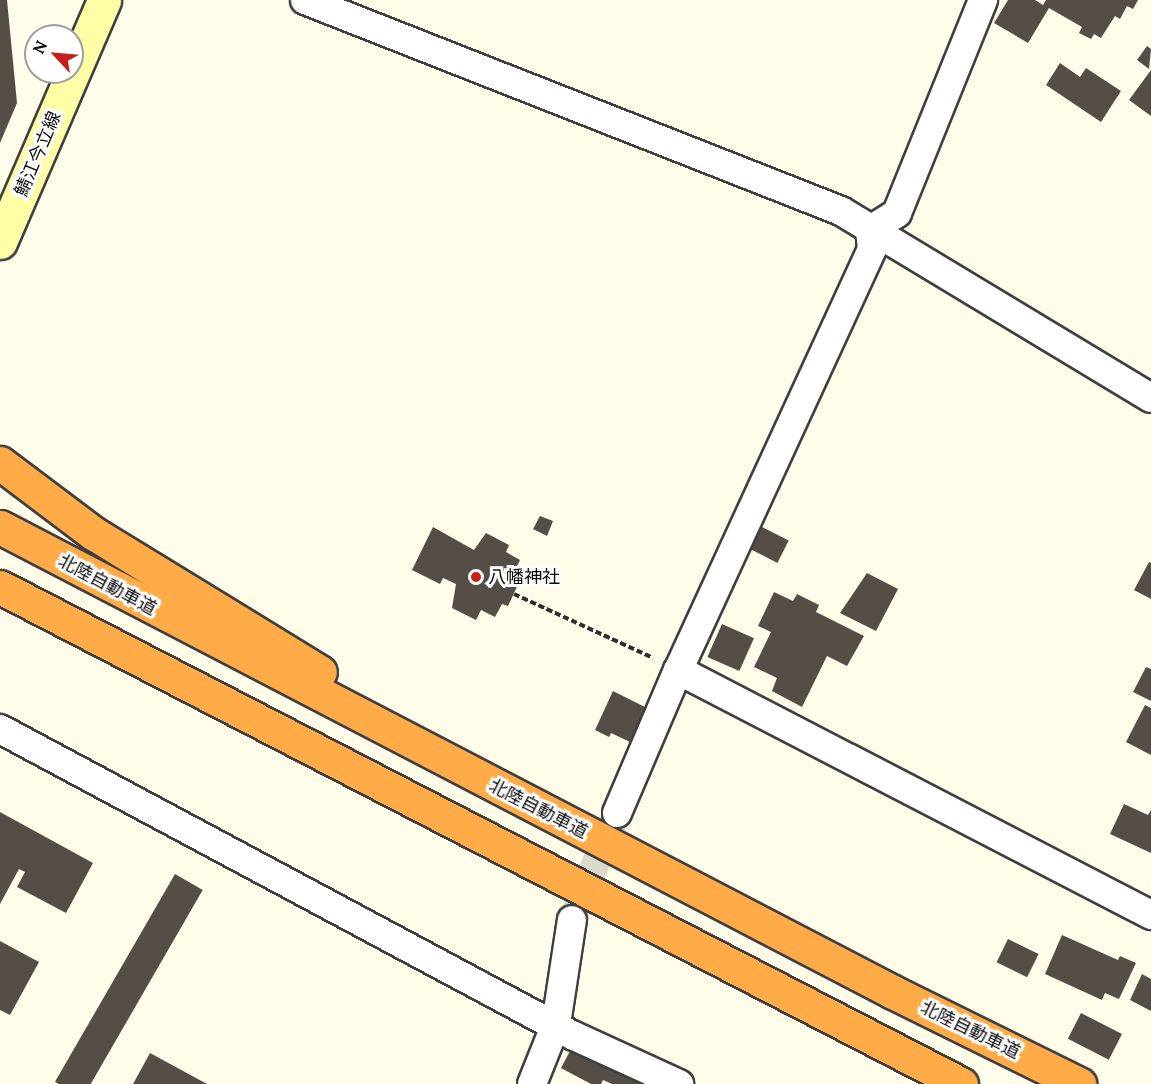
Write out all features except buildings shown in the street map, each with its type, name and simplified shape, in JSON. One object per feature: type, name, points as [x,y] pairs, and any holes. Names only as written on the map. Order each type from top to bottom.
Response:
[{"type":"highway","points":[[0,463],[93,533],[291,656],[708,882],[893,992]]},
{"type":"highway","name":"北陸自動車道","points":[[0,527],[893,992],[1079,1084]]},
{"type":"highway","points":[[0,587],[82,632],[947,1077]]},
{"type":"highway","points":[[0,593],[82,632]]},
{"type":"main road","name":"鯖江今立線","points":[[0,242],[104,0]]},
{"type":"street","points":[[305,0],[841,212],[1151,398]]},
{"type":"street","points":[[870,230],[897,213],[983,0]]},
{"type":"street","points":[[617,813],[678,670],[872,249],[870,230]]},
{"type":"street","points":[[678,670],[1151,915]]},
{"type":"street","points":[[0,729],[556,1024],[572,1035],[679,1084]]},
{"type":"street","points":[[531,1084],[556,1024],[572,920]]},
{"type":"path","points":[[514,594],[678,670]]},
{"type":"tunnel","points":[[572,920],[613,822]]},
{"type":"place","name":"八幡神社","points":[[476,577]]}]
